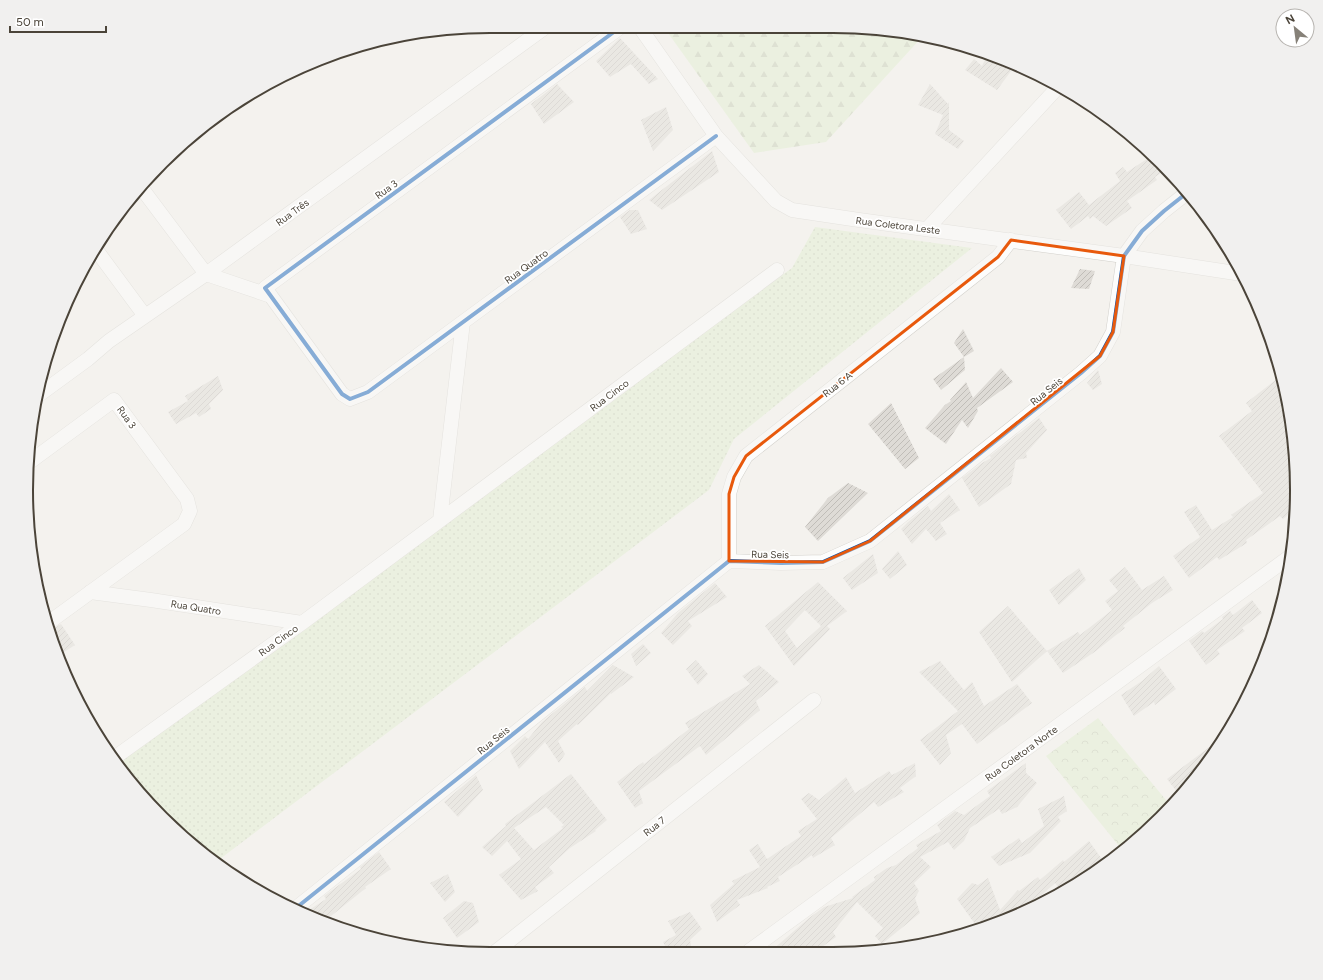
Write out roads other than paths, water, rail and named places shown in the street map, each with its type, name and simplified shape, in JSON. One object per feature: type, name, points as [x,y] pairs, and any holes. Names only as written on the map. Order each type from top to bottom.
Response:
[{"type":"street","name":"Rua Três","points":[[44,391],[145,316],[206,274],[537,33]]},
{"type":"street","name":"Rua 3","points":[[271,296],[265,288],[612,33]]},
{"type":"street","name":"Rua Coletora Leste","points":[[644,33],[716,136],[776,200],[792,210],[1235,273]]},
{"type":"street","points":[[927,229],[1055,90]]},
{"type":"street","name":"Rua Quatro","points":[[271,296],[342,394],[350,399],[368,392],[716,136]]},
{"type":"street","points":[[144,191],[206,274],[271,296]]},
{"type":"street","name":"Rua Seis","points":[[300,905],[728,561],[781,563],[823,562],[870,541],[1100,356],[1112,332],[1124,256],[1142,231],[1183,196]]},
{"type":"street","name":"Rua 6 A","points":[[728,561],[729,494],[734,476],[746,456],[998,257],[1011,240]]},
{"type":"street","points":[[99,253],[145,316]]},
{"type":"street","name":"Rua Cinco","points":[[118,755],[302,623],[777,270]]},
{"type":"street","points":[[440,520],[463,322]]},
{"type":"street","name":"Rua 3","points":[[34,459],[114,400],[187,499],[190,511],[184,524],[90,592]]},
{"type":"street","name":"Rua Coletora Norte","points":[[754,947],[1284,561]]},
{"type":"street","points":[[52,620],[90,592]]},
{"type":"street","name":"Rua Quatro","points":[[90,592],[302,623]]},
{"type":"street","name":"Rua 7","points":[[502,947],[814,700]]}]
